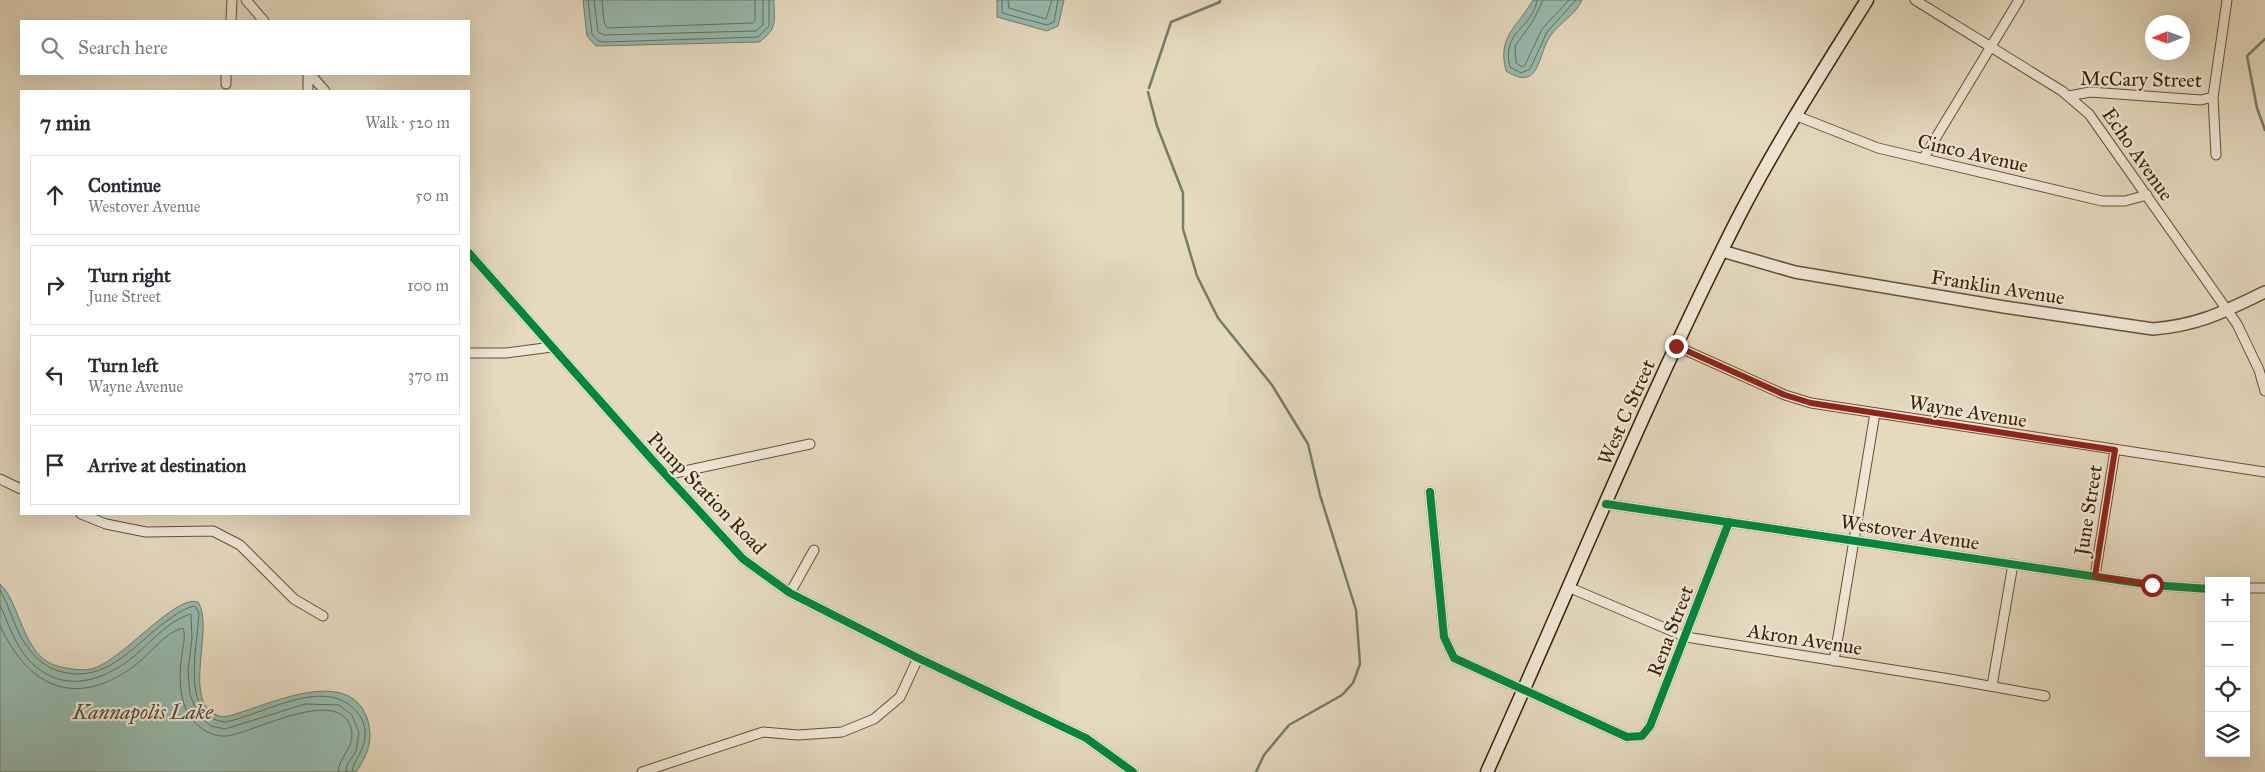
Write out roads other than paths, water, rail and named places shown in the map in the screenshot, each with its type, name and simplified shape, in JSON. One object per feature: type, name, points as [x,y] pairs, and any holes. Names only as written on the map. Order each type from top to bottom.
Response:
[{"type":"main road","name":"West C Street","points":[[1487,772],[1676,346],[1722,251],[1750,197],[1867,0]]},
{"type":"street","points":[[231,20],[232,0]]},
{"type":"street","points":[[246,0],[263,20]]},
{"type":"street","name":"Echo Avenue","points":[[1915,0],[2069,96],[2089,114],[2228,310],[2250,348],[2265,391]]},
{"type":"street","points":[[1923,159],[2019,0]]},
{"type":"street","points":[[2216,155],[2213,98],[2227,0]]},
{"type":"street","points":[[226,75],[226,84]]},
{"type":"street","points":[[308,90],[309,75]]},
{"type":"street","points":[[310,75],[324,90]]},
{"type":"street","name":"McCary Street","points":[[2069,96],[2090,92],[2201,100],[2213,98]]},
{"type":"street","name":"Cinco Avenue","points":[[1797,116],[1851,139],[1923,159],[2102,201],[2125,201],[2147,195]]},
{"type":"street","name":"Franklin Avenue","points":[[1722,251],[1795,272],[2004,307],[2153,329],[2189,325],[2228,310],[2265,292]]},
{"type":"street","name":"Pump Station Road","points":[[470,254],[743,559],[790,593],[918,658],[1086,738],[1133,772]]},
{"type":"street","name":"Wayne Avenue","points":[[1676,346],[1785,395],[1811,403],[2265,472]]},
{"type":"street","points":[[470,353],[506,353],[552,347]]},
{"type":"street","points":[[1834,661],[1875,414]]},
{"type":"street","points":[[666,475],[810,444]]},
{"type":"street","name":"June Street","points":[[2095,576],[2115,450]]},
{"type":"street","points":[[0,479],[20,489]]},
{"type":"street","points":[[1430,492],[1444,637],[1454,658],[1524,690]]},
{"type":"street","name":"Westover Avenue","points":[[1606,504],[2095,576],[2184,588],[2205,589]]},
{"type":"street","points":[[84,515],[106,524],[146,532],[213,531],[240,545],[294,599],[322,616]]},
{"type":"street","name":"Rena Street","points":[[1524,690],[1627,737],[1642,736],[1650,726],[1729,522]]},
{"type":"street","points":[[790,593],[814,550]]},
{"type":"street","points":[[1992,686],[2013,564]]},
{"type":"street","name":"Akron Avenue","points":[[1568,587],[1686,637],[2044,696]]},
{"type":"street","points":[[2250,588],[2265,588]]},
{"type":"street","points":[[642,772],[763,732],[798,735],[842,732],[874,719],[900,697],[918,658]]},
{"type":"water","points":[[583,0],[774,0],[774,24],[769,33],[759,42],[596,46],[587,36]]},
{"type":"water","points":[[997,0],[1064,0],[1058,26],[1047,31],[997,17]]},
{"type":"water","points":[[1533,0],[1582,0],[1576,10],[1551,35],[1532,74],[1526,77],[1517,77],[1506,71],[1504,49],[1510,33]]},
{"type":"water","name":"Kannapolis Lake","points":[[0,584],[7,592],[30,642],[38,654],[48,662],[76,670],[91,669],[103,664],[176,608],[188,602],[198,602],[202,615],[203,631],[200,685],[203,700],[210,711],[224,717],[279,699],[301,694],[322,691],[341,693],[357,702],[367,718],[370,740],[367,753],[356,772],[0,772]]},
{"type":"waterway","points":[[1149,88],[1171,22],[1220,2],[1220,0]]},
{"type":"waterway","points":[[2265,39],[2247,56],[2257,108],[2265,130]]},
{"type":"waterway","points":[[1148,92],[1157,126],[1183,193],[1183,229],[1197,276],[1218,318],[1272,385],[1308,444],[1320,495],[1356,610],[1360,664],[1353,683],[1342,695],[1289,725],[1264,755],[1256,772]]}]
